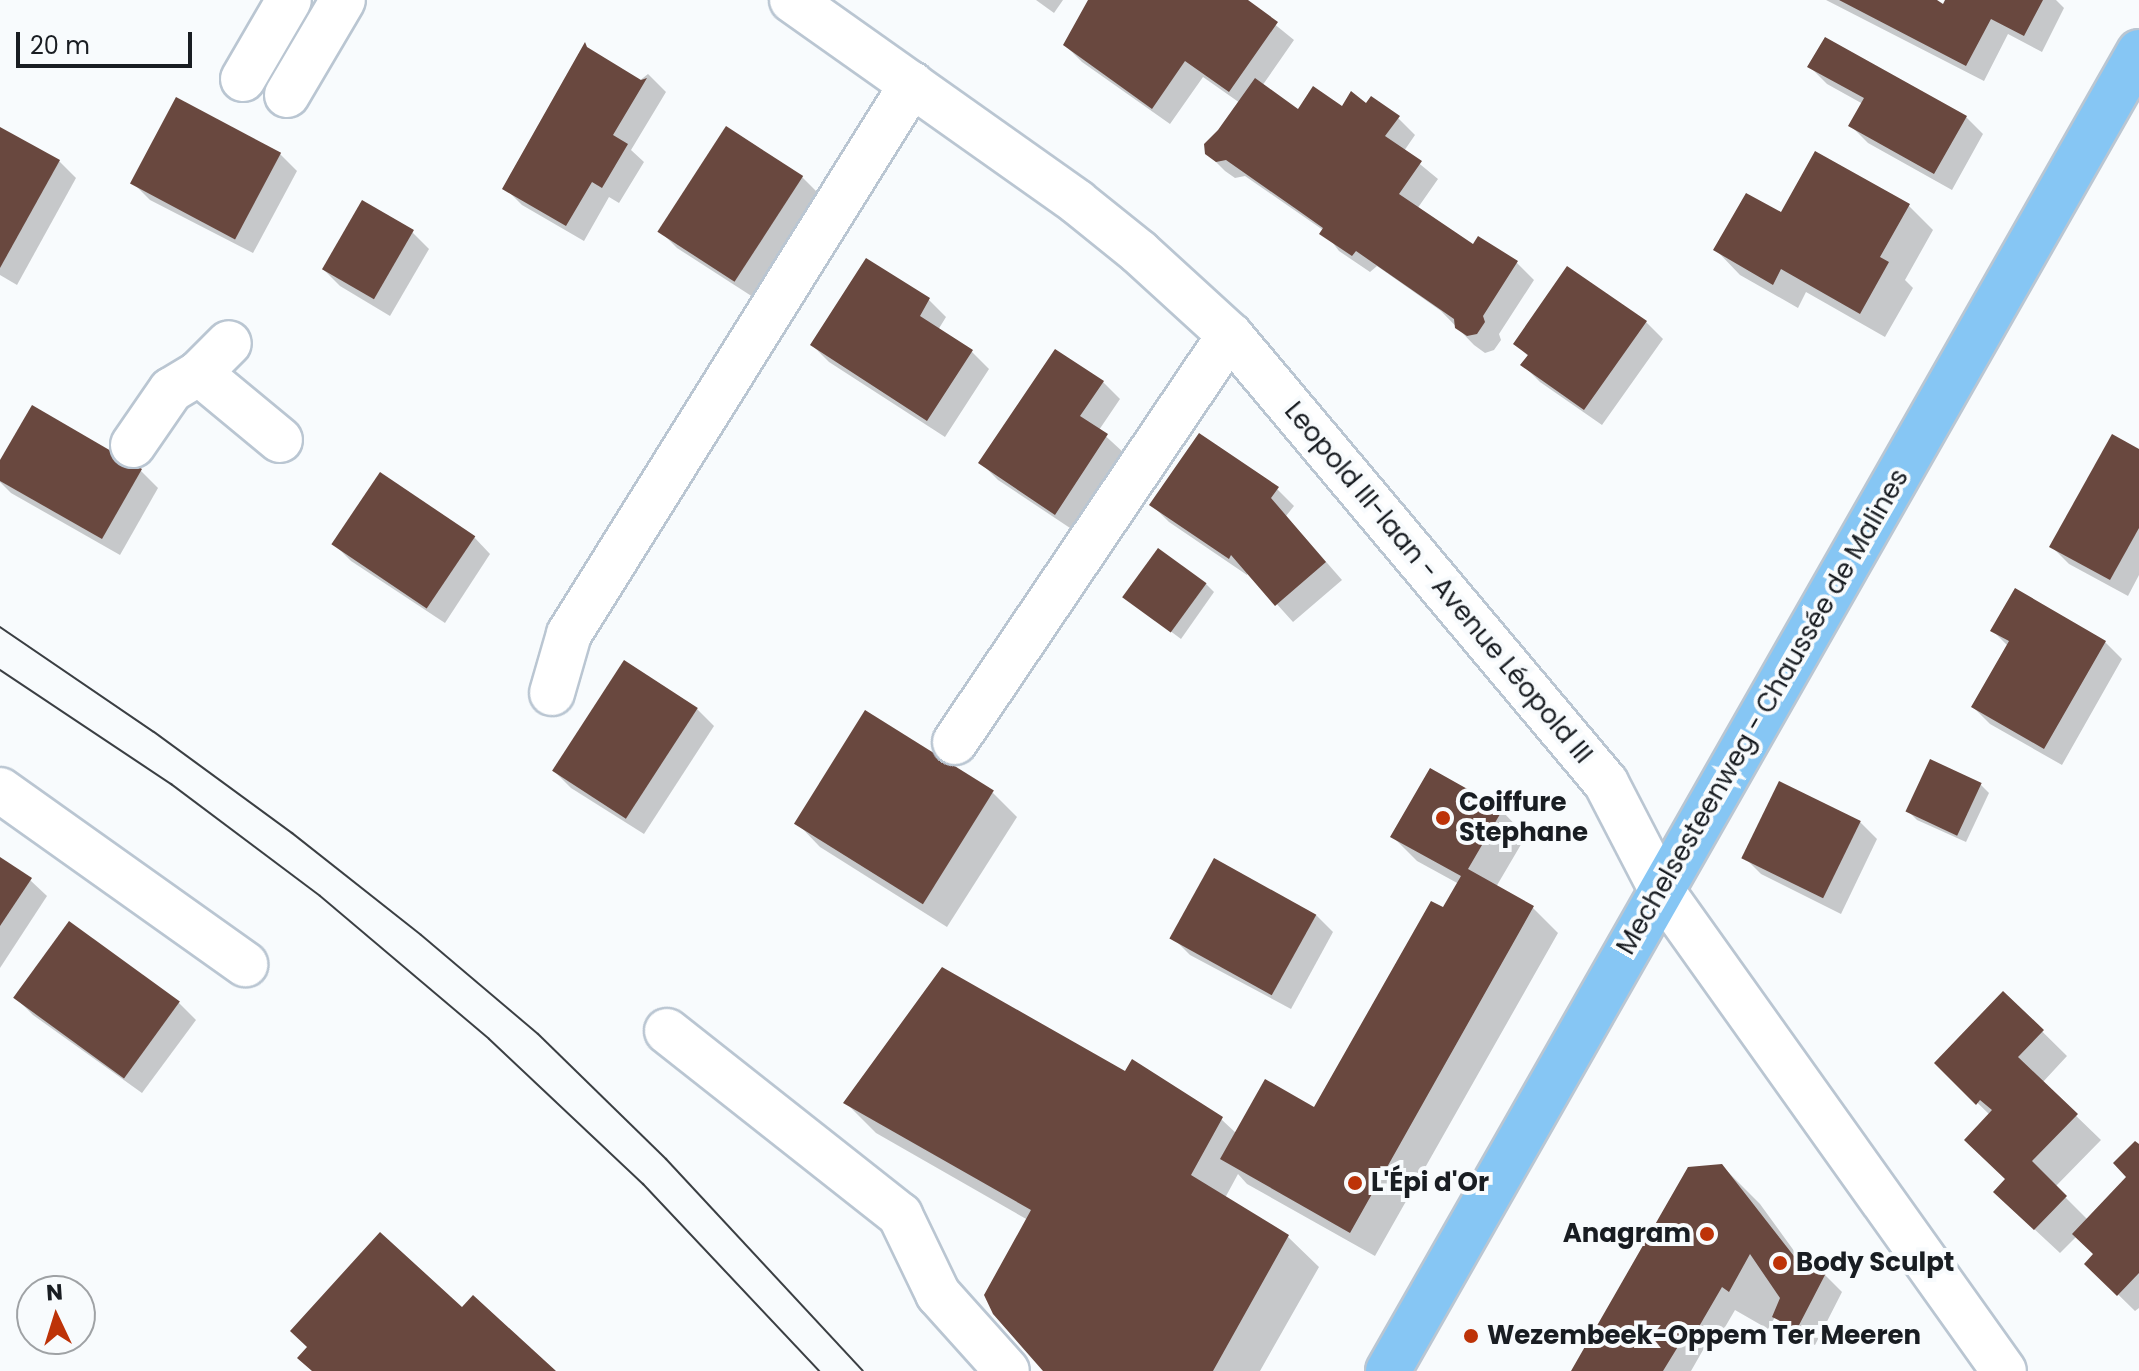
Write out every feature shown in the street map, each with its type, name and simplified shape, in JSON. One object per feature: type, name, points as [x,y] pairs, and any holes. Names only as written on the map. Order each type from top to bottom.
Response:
[{"type":"main road","name":"Mechelsesteenweg - Chaussée de Malines","points":[[1388,1371],[2139,52]]},
{"type":"street","points":[[243,79],[289,0]]},
{"type":"street","points":[[287,95],[343,0]]},
{"type":"street","name":"Leopold III-laan - Avenue Léopold III","points":[[792,0],[1077,202],[1150,261],[1230,335],[1589,760],[1622,810],[1662,891],[2004,1371]]},
{"type":"street","points":[[552,693],[569,634],[912,84]]},
{"type":"street","points":[[955,742],[1230,335]]},
{"type":"street","points":[[133,445],[171,390],[214,358],[280,440]]},
{"type":"street","points":[[0,790],[245,964]]},
{"type":"street","points":[[667,1031],[900,1215],[938,1294],[1007,1371]]},
{"type":"building","points":[[1088,0],[1248,0],[1278,22],[1229,92],[1185,61],[1152,109],[1063,45]]},
{"type":"building","points":[[1839,0],[1937,0],[1943,4],[1945,0],[2043,0],[2024,36],[1991,19],[1966,66]]},
{"type":"building","points":[[1825,37],[1967,116],[1934,174],[1848,126],[1864,98],[1807,67]]},
{"type":"building","points":[[585,42],[587,47],[641,80],[647,78],[613,135],[628,144],[602,188],[592,182],[566,226],[502,189]]},
{"type":"building","points":[[1255,78],[1298,109],[1313,86],[1342,106],[1351,91],[1366,103],[1371,96],[1400,116],[1385,136],[1422,161],[1399,194],[1473,244],[1478,236],[1518,261],[1483,316],[1485,322],[1477,334],[1467,336],[1455,328],[1454,319],[1356,251],[1352,256],[1319,234],[1323,228],[1226,160],[1216,162],[1205,154],[1204,144],[1218,130]]},
{"type":"building","points":[[176,97],[281,153],[235,239],[130,184]]},
{"type":"building","points":[[726,126],[803,176],[735,282],[657,232]]},
{"type":"building","points":[[0,127],[60,160],[0,268]]},
{"type":"building","points":[[1815,151],[1910,204],[1880,257],[1889,262],[1860,314],[1781,269],[1773,285],[1713,250],[1746,193],[1781,212]]},
{"type":"building","points":[[362,200],[414,230],[374,299],[322,269]]},
{"type":"building","points":[[866,258],[930,298],[920,316],[973,350],[927,421],[810,345]]},
{"type":"building","points":[[1567,266],[1647,321],[1584,410],[1520,365],[1528,355],[1513,344]]},
{"type":"building","points":[[1055,349],[1104,381],[1080,416],[1108,434],[1055,515],[978,463]]},
{"type":"building","points":[[32,405],[142,469],[102,539],[0,481],[0,460]]},
{"type":"building","points":[[1199,433],[1279,487],[1271,498],[1326,562],[1275,606],[1231,555],[1229,559],[1149,505]]},
{"type":"building","points":[[2112,434],[2139,449],[2139,528],[2110,580],[2049,547]]},
{"type":"building","points":[[380,472],[475,536],[427,608],[331,544]]},
{"type":"building","points":[[1158,548],[1207,583],[1171,633],[1122,597]]},
{"type":"building","points":[[2015,588],[2106,641],[2044,749],[1971,707],[2009,641],[1990,631]]},
{"type":"building","points":[[624,660],[698,708],[626,819],[552,771]]},
{"type":"building","points":[[865,710],[994,791],[923,904],[794,824]]},
{"type":"building","points":[[1930,759],[1982,783],[1957,836],[1905,812]]},
{"type":"building","points":[[1430,768],[1503,809],[1468,869],[1534,906],[1350,1233],[1220,1159],[1265,1079],[1314,1107],[1431,901],[1443,907],[1461,876],[1390,837]]},
{"type":"building","points":[[1779,781],[1861,821],[1823,898],[1741,858]]},
{"type":"building","points":[[0,857],[32,878],[0,926]]},
{"type":"building","points":[[1214,858],[1316,915],[1272,995],[1169,938]]},
{"type":"building","points":[[69,921],[180,1002],[124,1078],[13,998]]},
{"type":"building","points":[[942,967],[1125,1071],[1132,1059],[1223,1117],[1191,1175],[1289,1235],[1213,1371],[1043,1371],[993,1314],[984,1295],[1031,1210],[843,1103]]},
{"type":"building","points":[[2003,991],[2044,1030],[2018,1057],[2078,1114],[2032,1161],[2067,1196],[2034,1230],[1993,1192],[2005,1179],[1964,1140],[1992,1110],[1980,1100],[1976,1105],[1934,1063]]},
{"type":"building","points":[[2135,1141],[2139,1144],[2139,1273],[2117,1296],[2084,1264],[2093,1254],[2072,1234],[2126,1177],[2113,1163]]},
{"type":"building","points":[[1722,1164],[1797,1260],[1826,1273],[1797,1329],[1772,1317],[1780,1298],[1750,1254],[1729,1292],[1722,1287],[1697,1330],[1690,1327],[1663,1371],[1571,1371],[1688,1167]]},
{"type":"building","points":[[380,1232],[462,1307],[473,1295],[556,1371],[312,1371],[297,1358],[307,1347],[290,1331]]},
{"type":"tram line","points":[[0,627],[154,732],[292,833],[421,935],[538,1034],[666,1159],[863,1371]]},
{"type":"tram line","points":[[0,670],[171,784],[320,896],[489,1039],[643,1184],[819,1371]]},
{"type":"place","name":"Coiffure Stephane","points":[[1443,818]]},
{"type":"place","name":"L'Épi d'Or","points":[[1355,1183]]},
{"type":"place","name":"Anagram","points":[[1707,1234]]},
{"type":"place","name":"Body Sculpt","points":[[1780,1263]]},
{"type":"place","name":"Wezembeek-Oppem Ter Meeren","points":[[1471,1336]]}]
